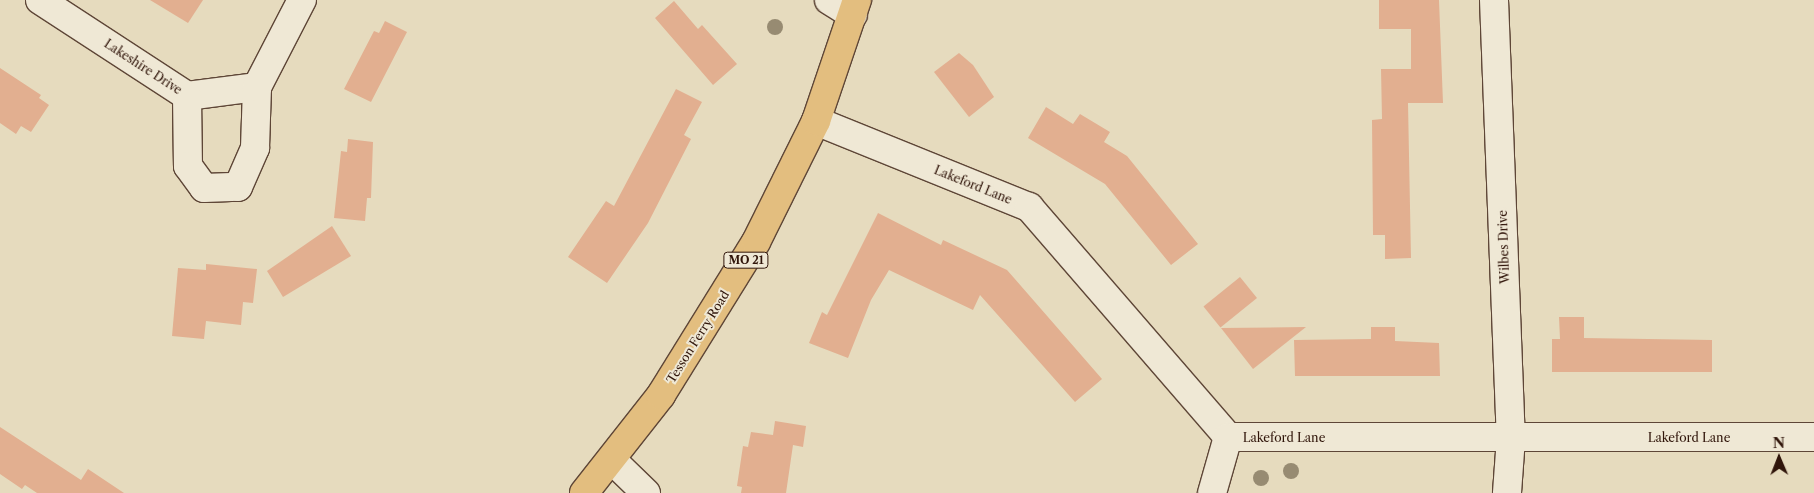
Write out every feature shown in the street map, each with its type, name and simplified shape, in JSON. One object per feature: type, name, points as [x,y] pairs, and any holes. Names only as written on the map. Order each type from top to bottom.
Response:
[{"type":"main road","name":"Tesson Ferry Road","points":[[584,493],[613,461],[712,318],[756,242],[816,121],[855,8]]},
{"type":"street","name":"Lakeshire Drive","points":[[40,0],[187,96],[257,87]]},
{"type":"street","points":[[187,96],[188,166],[204,188],[238,187],[255,148],[257,87],[302,0]]},
{"type":"street","points":[[829,0],[855,8]]},
{"type":"street","name":"Wilbes Drive","points":[[1494,0],[1512,438],[1507,493]]},
{"type":"street","name":"Lakeford Lane","points":[[816,121],[1030,207],[1228,437],[1814,437]]},
{"type":"street","points":[[1212,493],[1228,437]]},
{"type":"street","points":[[613,461],[646,493]]},
{"type":"building","points":[[150,0],[203,0],[188,23]]},
{"type":"building","points":[[1379,0],[1439,0],[1443,103],[1408,103],[1411,258],[1385,259],[1385,235],[1373,235],[1372,120],[1382,119],[1381,69],[1411,69],[1411,29],[1379,29]]},
{"type":"building","points":[[674,1],[698,29],[702,25],[737,64],[713,85],[655,18]]},
{"type":"building","points":[[385,21],[407,32],[371,102],[344,89],[374,31],[379,33]]},
{"type":"building","points":[[959,53],[973,65],[994,97],[969,117],[934,72]]},
{"type":"building","points":[[0,68],[41,95],[39,98],[49,105],[31,132],[21,126],[16,134],[0,123]]},
{"type":"building","points":[[676,89],[702,102],[684,135],[691,139],[648,223],[607,283],[568,257],[606,201],[614,206]]},
{"type":"building","points":[[1046,107],[1073,124],[1080,114],[1110,132],[1104,142],[1127,156],[1198,244],[1171,265],[1105,184],[1028,138]]},
{"type":"building","points":[[348,139],[373,142],[371,198],[367,198],[365,221],[334,218],[341,151],[347,152]]},
{"type":"building","points":[[878,213],[941,245],[943,240],[1007,270],[1102,379],[1075,402],[980,295],[973,310],[889,270],[871,300],[848,358],[809,343],[822,312],[827,315]]},
{"type":"building","points":[[332,226],[351,256],[283,297],[267,271]]},
{"type":"building","points":[[206,264],[257,269],[253,303],[243,302],[241,325],[206,321],[204,339],[172,336],[178,268],[206,270]]},
{"type":"building","points":[[1240,277],[1257,298],[1220,328],[1203,307]]},
{"type":"building","points":[[1559,317],[1584,317],[1584,338],[1712,340],[1712,372],[1552,372],[1552,339],[1560,339]]},
{"type":"building","points":[[1306,327],[1253,369],[1221,328]]},
{"type":"building","points":[[1371,327],[1395,327],[1395,341],[1439,343],[1440,376],[1295,376],[1294,340],[1371,339]]},
{"type":"building","points":[[775,421],[806,426],[803,447],[793,445],[786,493],[741,493],[742,487],[737,486],[743,446],[748,447],[751,432],[773,435]]},
{"type":"building","points":[[0,427],[81,480],[88,469],[124,493],[37,493],[25,485],[22,489],[0,474]]}]
